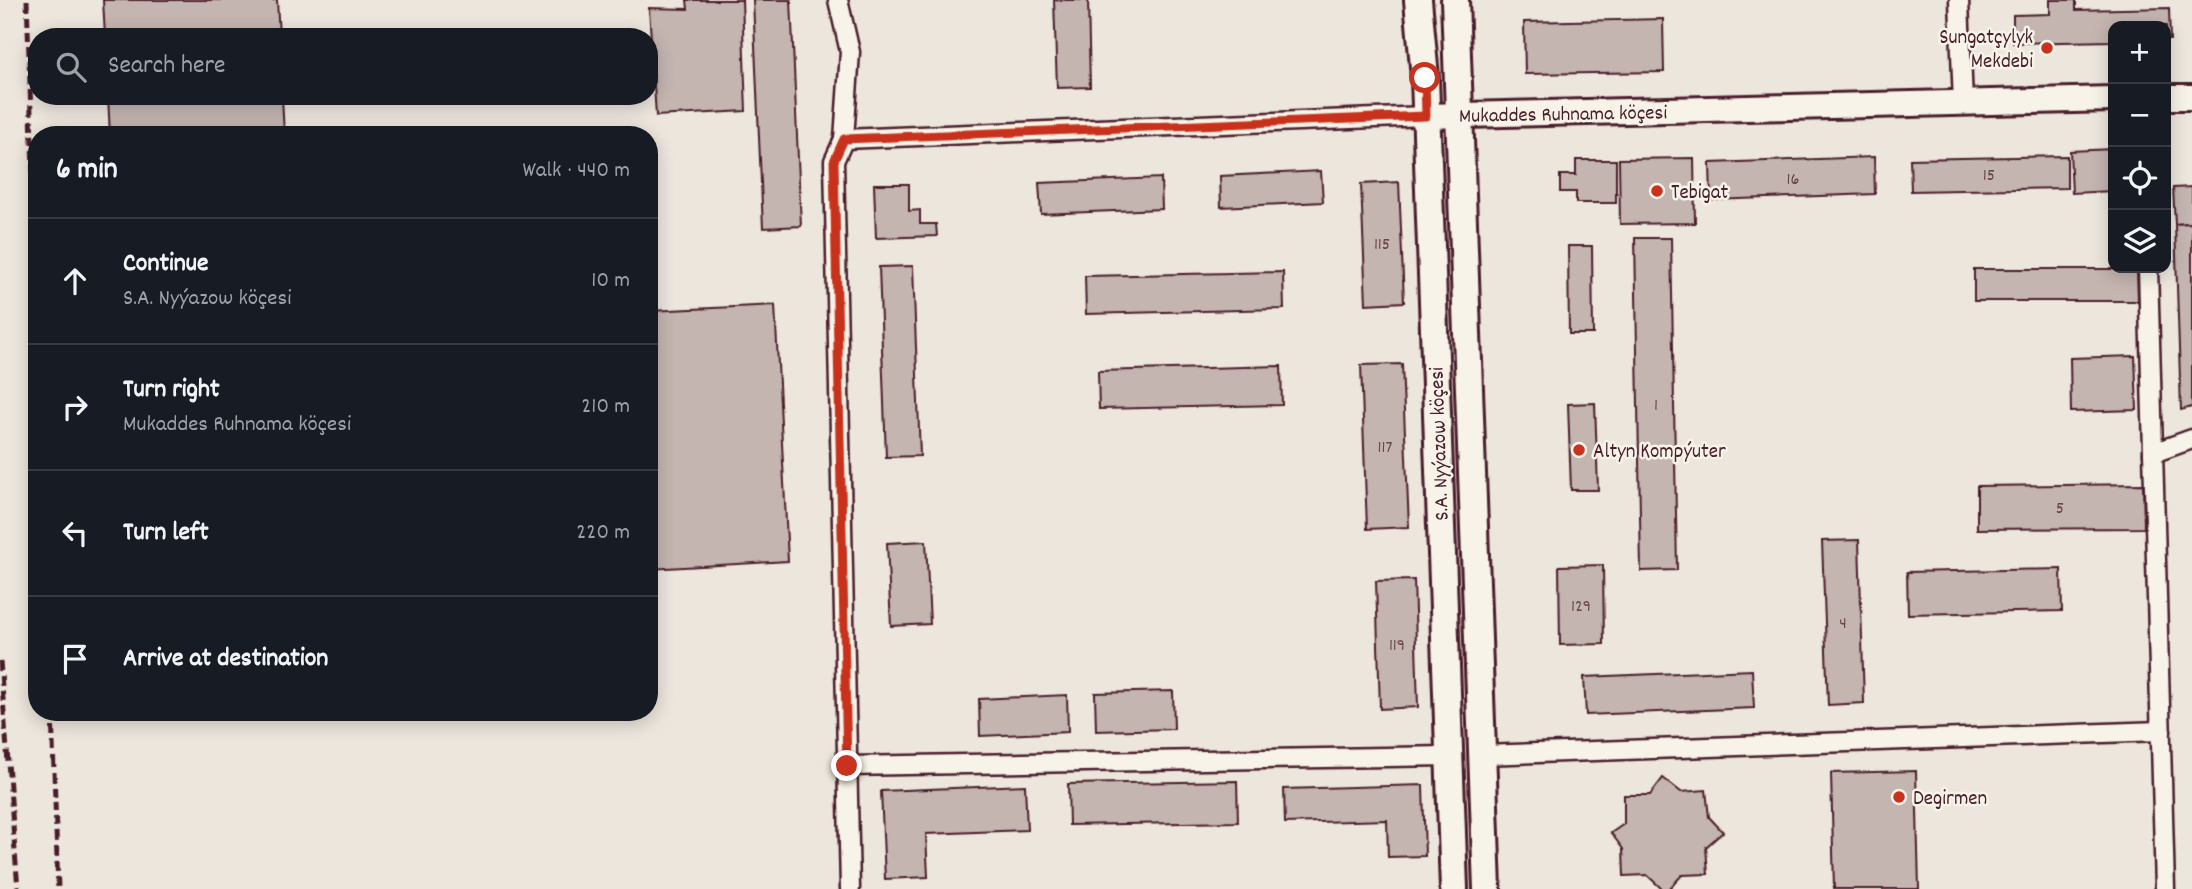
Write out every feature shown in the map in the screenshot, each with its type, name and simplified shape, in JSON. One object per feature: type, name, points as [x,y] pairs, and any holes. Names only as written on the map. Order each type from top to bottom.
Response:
[{"type":"main road","name":"S.A. Nyýazow köçesi","points":[[1418,0],[1426,116],[1454,889]]},
{"type":"main road","name":"S.A. Nyýazow köçesi","points":[[1455,0],[1487,889]]},
{"type":"street","points":[[838,0],[850,52],[844,139],[834,161],[850,889]]},
{"type":"street","points":[[1959,0],[1963,104]]},
{"type":"street","points":[[2171,97],[2192,97]]},
{"type":"street","name":"Mukaddes Ruhnama köçesi","points":[[844,139],[1426,116],[2108,99]]},
{"type":"street","points":[[2148,273],[2165,889]]},
{"type":"street","points":[[2153,453],[2192,439]]},
{"type":"street","points":[[1482,755],[2161,731]]},
{"type":"street","points":[[847,766],[1449,756]]},
{"type":"building","points":[[103,0],[277,0],[279,28],[105,28]]},
{"type":"building","points":[[687,0],[742,0],[746,111],[656,116],[658,28],[650,28],[649,8],[688,9]]},
{"type":"building","points":[[753,0],[791,0],[801,226],[763,228]]},
{"type":"building","points":[[1054,0],[1088,0],[1090,87],[1057,88]]},
{"type":"building","points":[[2050,0],[2076,0],[2076,10],[2169,8],[2169,21],[2108,21],[2108,41],[2013,43],[2013,15],[2050,14]]},
{"type":"building","points":[[1663,19],[1664,72],[1525,74],[1524,22]]},
{"type":"building","points":[[108,105],[282,105],[284,126],[110,126]]},
{"type":"building","points":[[2108,149],[2108,191],[2072,193],[2070,151]]},
{"type":"building","points":[[2067,156],[2067,188],[1911,191],[1910,159]]},
{"type":"building","points":[[1874,157],[1875,194],[1711,200],[1710,163]]},
{"type":"building","name":"Tebigat","points":[[1694,158],[1695,223],[1620,224],[1619,159]]},
{"type":"building","points":[[1576,160],[1616,160],[1616,203],[1576,203],[1576,192],[1560,192],[1560,175],[1576,175]]},
{"type":"building","points":[[1321,171],[1323,202],[1221,207],[1220,176]]},
{"type":"building","points":[[1161,178],[1162,209],[1041,214],[1039,183]]},
{"type":"building","points":[[1399,182],[1404,302],[1366,304],[1361,184]]},
{"type":"building","points":[[874,184],[909,184],[909,211],[920,210],[920,224],[936,224],[937,236],[876,238]]},
{"type":"building","points":[[2192,187],[2192,223],[2175,224],[2173,188]]},
{"type":"building","points":[[2192,223],[2192,407],[2181,410],[2175,224]]},
{"type":"building","points":[[1635,238],[1671,238],[1677,570],[1641,571]]},
{"type":"building","points":[[1568,246],[1592,246],[1593,334],[1569,334]]},
{"type":"building","points":[[913,266],[920,456],[886,457],[879,267]]},
{"type":"building","points":[[1974,269],[2108,269],[2108,273],[2137,273],[2138,301],[1974,301]]},
{"type":"building","points":[[1283,272],[1284,309],[1086,314],[1085,276]]},
{"type":"building","points":[[775,305],[788,561],[658,568],[658,311]]},
{"type":"building","points":[[2135,356],[2137,410],[2071,412],[2070,358]]},
{"type":"building","points":[[1402,364],[1409,527],[1367,529],[1361,365]]},
{"type":"building","points":[[1281,366],[1282,405],[1099,409],[1098,371]]},
{"type":"building","points":[[1595,403],[1598,490],[1571,490],[1568,404]]},
{"type":"building","points":[[2143,484],[2144,528],[1977,529],[1977,486]]},
{"type":"building","points":[[1859,540],[1864,703],[1828,705],[1822,541]]},
{"type":"building","points":[[926,541],[930,624],[891,626],[887,543]]},
{"type":"building","points":[[1603,565],[1604,644],[1560,645],[1559,566]]},
{"type":"building","points":[[2061,569],[2062,611],[1908,614],[1907,572]]},
{"type":"building","points":[[1414,580],[1418,707],[1380,709],[1376,581]]},
{"type":"building","points":[[1752,670],[1754,708],[1586,715],[1584,677]]},
{"type":"building","points":[[1173,691],[1174,729],[1096,731],[1095,693]]},
{"type":"building","points":[[1067,695],[1068,732],[980,736],[979,699]]},
{"type":"building","points":[[1916,771],[1919,889],[1834,889],[1831,773]]},
{"type":"building","points":[[1663,778],[1681,792],[1706,790],[1709,817],[1723,832],[1706,847],[1708,874],[1682,875],[1669,889],[1662,889],[1647,875],[1624,876],[1623,849],[1611,833],[1624,824],[1624,795],[1650,795]]},
{"type":"building","points":[[1237,781],[1238,822],[1069,825],[1068,784]]},
{"type":"building","points":[[1025,785],[1027,830],[926,834],[928,877],[885,879],[881,791]]},
{"type":"building","points":[[1423,785],[1425,856],[1388,857],[1387,820],[1285,823],[1284,789]]},
{"type":"railway","points":[[27,0],[28,28]]},
{"type":"railway","points":[[31,105],[31,126]]},
{"type":"railway","points":[[0,661],[18,889]]},
{"type":"railway","points":[[52,721],[58,889]]},
{"type":"place","name":"Sungatçylyk Mekdebi","points":[[2047,48]]},
{"type":"place","name":"Tebigat","points":[[1657,191]]},
{"type":"place","name":"Altyn Kompýuter","points":[[1579,450]]},
{"type":"place","name":"Degirmen","points":[[1899,797]]},
{"type":"route","points":[[847,766],[834,161],[844,139],[1426,116],[1425,78]]}]
